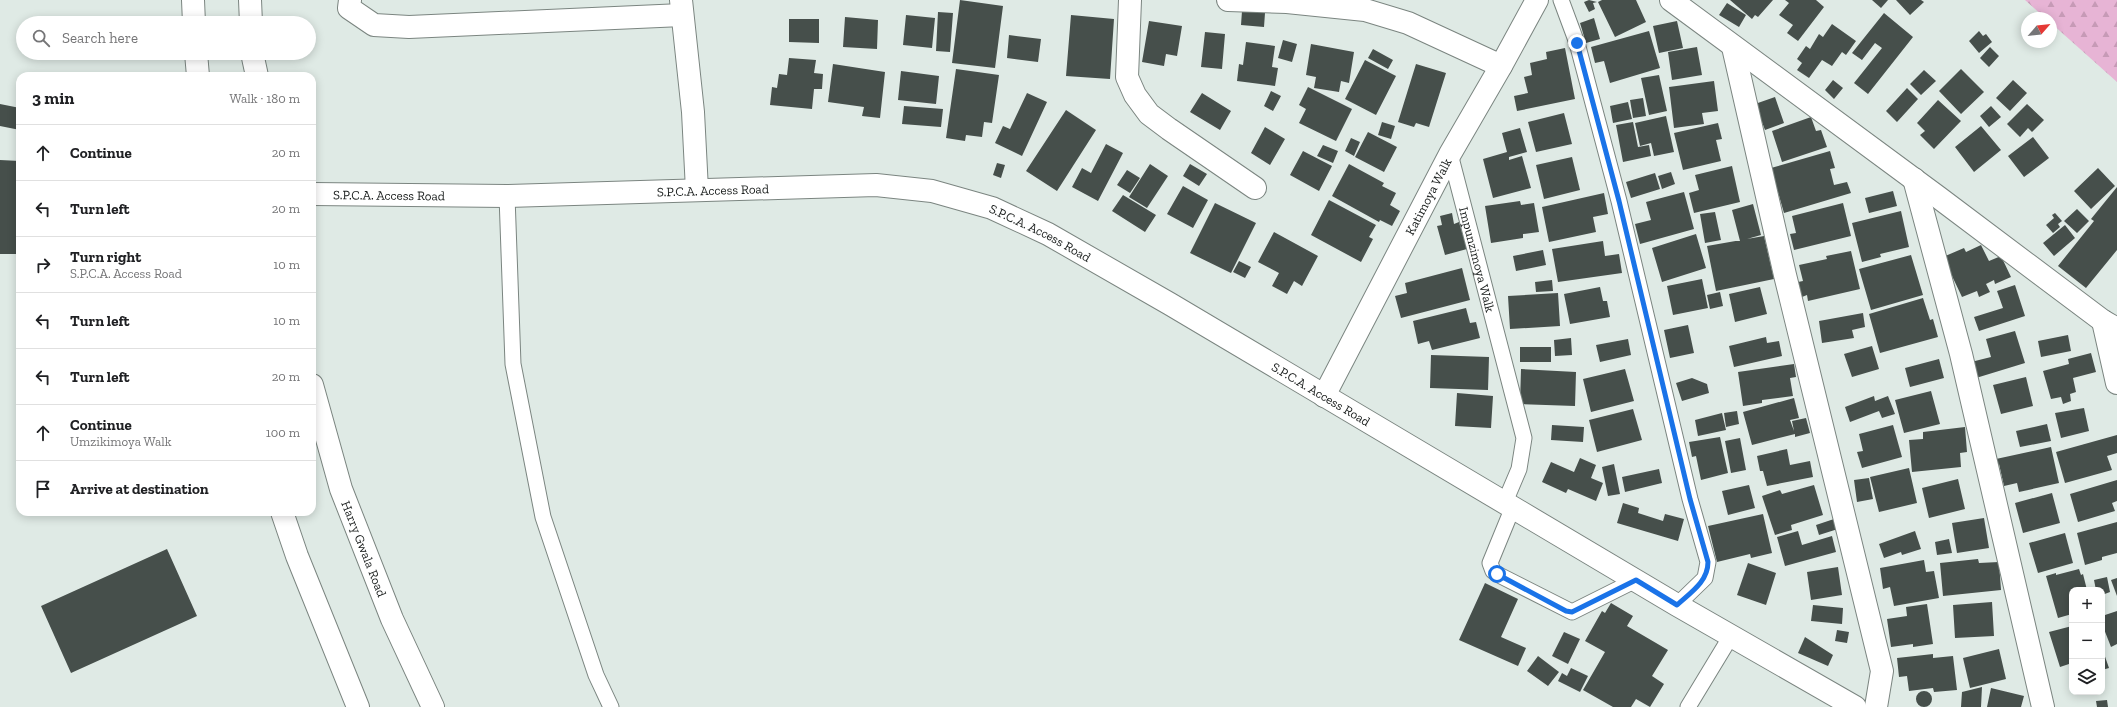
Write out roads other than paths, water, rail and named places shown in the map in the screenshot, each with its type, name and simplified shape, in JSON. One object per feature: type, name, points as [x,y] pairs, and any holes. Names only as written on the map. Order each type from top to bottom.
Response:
[{"type":"street","points":[[193,0],[194,16]]},
{"type":"street","points":[[250,0],[251,16]]},
{"type":"street","points":[[350,0],[349,8],[374,25],[409,27],[681,7],[693,112],[697,190]]},
{"type":"street","points":[[1130,0],[1127,77],[1135,95],[1150,114],[1169,129],[1255,188]]},
{"type":"street","points":[[1228,0],[1287,2],[1365,10],[1408,23],[1501,66]]},
{"type":"street","name":"Katimoya Walk","points":[[1324,396],[1450,154],[1537,0]]},
{"type":"street","points":[[1671,0],[2110,325],[2117,383]]},
{"type":"street","points":[[1733,47],[1785,276],[1882,671],[1876,707]]},
{"type":"street","points":[[197,60],[198,72]]},
{"type":"street","points":[[254,60],[256,72]]},
{"type":"street","points":[[1914,179],[1960,354],[2043,707]]},
{"type":"street","name":"S.P.C.A. Access Road","points":[[316,194],[507,196],[876,185],[932,191],[992,208],[1055,238],[1170,304],[1677,605],[1855,707]]},
{"type":"street","name":"Harry Gwala Road","points":[[316,399],[341,490],[392,619],[433,707]]},
{"type":"street","points":[[283,516],[296,556],[358,707]]},
{"type":"lane","points":[[1561,0],[1577,43],[1619,201],[1690,499],[1708,562],[1708,570],[1705,578],[1677,605]]},
{"type":"lane","name":"Impunzimoya Walk","points":[[1450,154],[1524,438],[1519,469],[1490,563],[1493,571],[1566,611],[1572,612],[1636,580]]},
{"type":"lane","points":[[507,196],[513,364],[543,517],[596,675],[612,707]]},
{"type":"lane","points":[[1688,707],[1731,636]]}]
